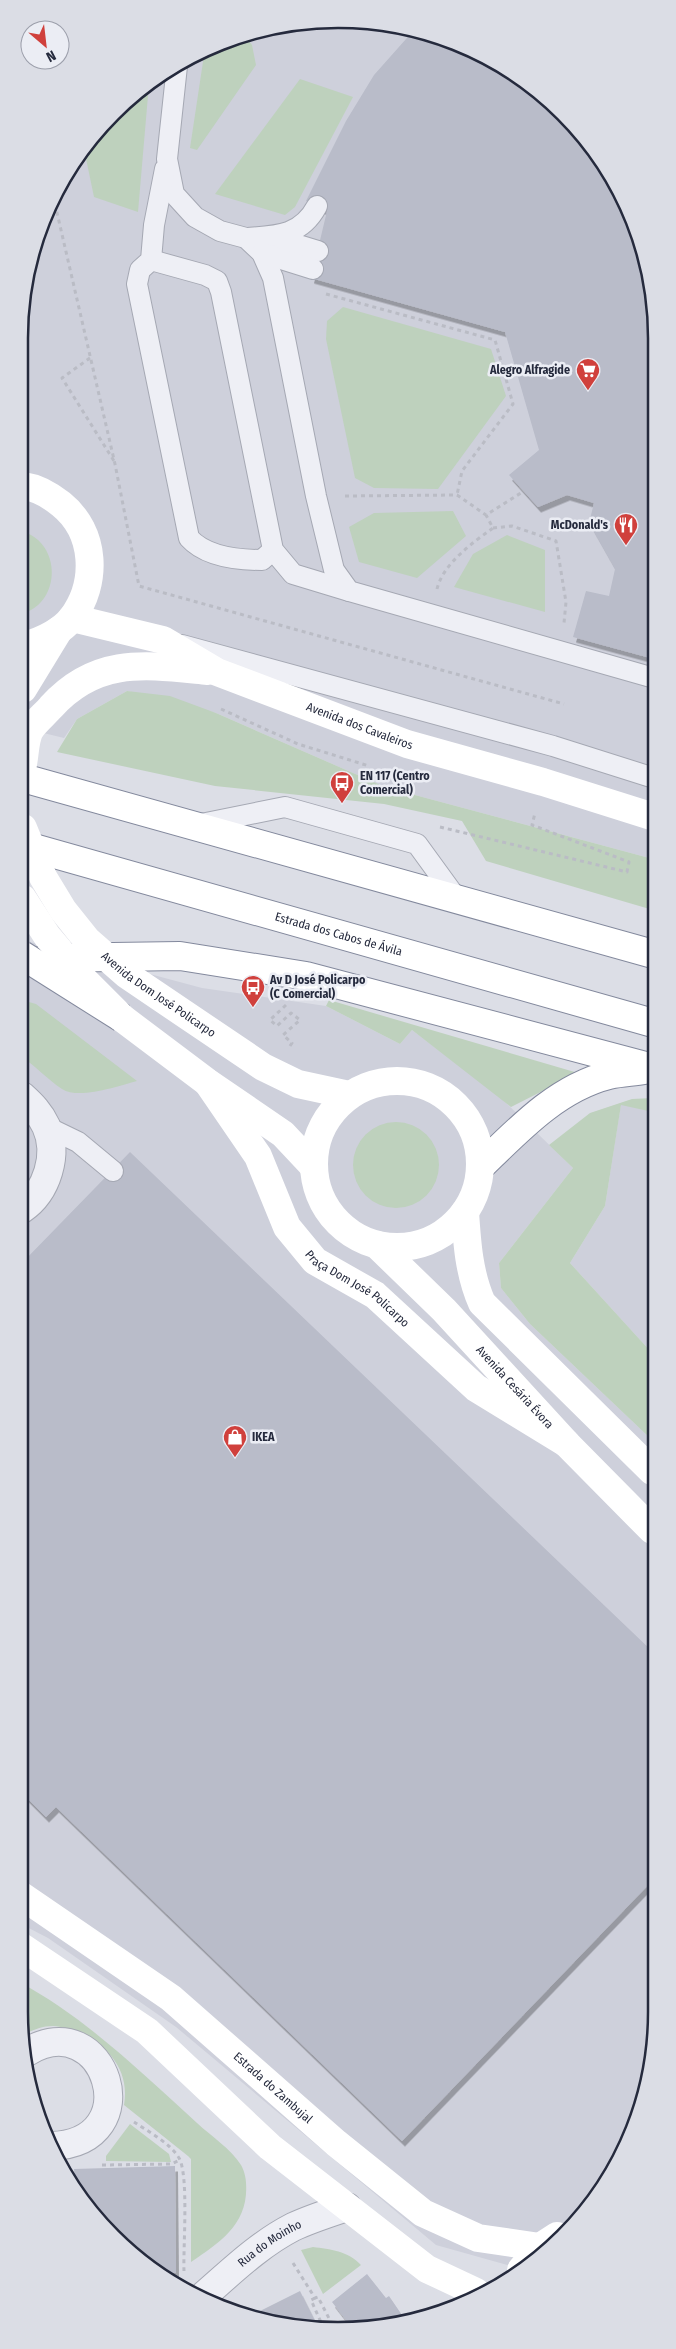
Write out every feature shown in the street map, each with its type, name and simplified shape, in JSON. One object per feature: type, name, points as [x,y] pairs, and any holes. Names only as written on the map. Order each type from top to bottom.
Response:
[{"type":"main road","points":[[28,487],[51,496],[69,511],[82,530],[89,552],[90,575],[84,598],[28,681]]},
{"type":"main road","points":[[28,645],[40,641],[66,624]]},
{"type":"main road","name":"Avenida dos Cavaleiros","points":[[66,624],[163,640],[217,672],[407,744],[543,782],[648,815]]},
{"type":"main road","points":[[28,740],[30,730],[58,699],[94,674],[118,667],[144,664],[217,672]]},
{"type":"main road","points":[[28,779],[648,953]]},
{"type":"main road","name":"Avenida Dom José Policarpo","points":[[28,840],[43,877],[63,910],[87,940],[127,975],[263,1067],[298,1084],[349,1095]]},
{"type":"main road","name":"Estrada dos Cabos de Ávila","points":[[28,846],[648,1022]]},
{"type":"main road","points":[[28,907],[47,936],[86,982],[122,1018]]},
{"type":"main road","points":[[28,956],[88,959],[180,956],[297,974],[648,1068]]},
{"type":"main road","points":[[28,960],[122,1018],[207,1082],[283,1134],[314,1167]]},
{"type":"main road","points":[[481,1166],[545,1106],[587,1083],[610,1075],[648,1070]]},
{"type":"main road","points":[[399,1080],[425,1085],[448,1097],[470,1124],[477,1140],[481,1166],[476,1190],[465,1212],[448,1230],[426,1242],[402,1247],[377,1245],[357,1237],[340,1225],[326,1208],[317,1188],[314,1167],[316,1146],[322,1127],[334,1110],[349,1095],[373,1084],[399,1080]]},
{"type":"main road","name":"Praça Dom José Policarpo","points":[[207,1082],[258,1156],[287,1227],[315,1262],[375,1295],[476,1388],[566,1443]]},
{"type":"main road","points":[[465,1212],[471,1269],[482,1303],[648,1467]]},
{"type":"main road","name":"Avenida Cesária Évora","points":[[377,1245],[444,1310],[566,1443],[648,1526]]},
{"type":"main road","name":"Estrada do Zambujal","points":[[28,1900],[171,1998],[336,2142],[423,2213],[478,2238],[547,2241]]},
{"type":"main road","points":[[28,1950],[147,2031],[270,2147],[427,2269],[472,2290]]},
{"type":"street","points":[[28,1102],[36,1109],[47,1127],[51,1147],[50,1168],[42,1187],[28,1204]]},
{"type":"street","points":[[30,2050],[37,2045],[54,2042],[71,2044],[86,2050],[98,2062],[106,2078],[109,2094],[106,2112],[98,2127],[84,2138],[59,2145]]},
{"type":"street","name":"Rua do Moinho","points":[[207,2292],[244,2260],[294,2226],[348,2207]]},
{"type":"lane","points":[[176,73],[167,159],[154,225],[151,260],[140,270],[137,284],[189,538],[197,547],[238,560],[262,560],[273,550]]},
{"type":"lane","points":[[167,159],[174,194],[195,217],[220,231],[315,260]]},
{"type":"lane","points":[[267,245],[310,220],[317,206]]},
{"type":"lane","points":[[267,245],[316,496],[334,570],[349,591]]},
{"type":"lane","points":[[151,260],[205,274],[216,281],[222,292],[273,550],[293,574],[648,676]]},
{"type":"lane","points":[[163,640],[553,746],[648,776]]},
{"type":"lane","points":[[194,826],[285,807],[417,844],[457,899]]},
{"type":"lane","points":[[47,1127],[78,1142],[113,1171]]},
{"type":"path","points":[[56,209],[115,464],[139,586],[564,704]]},
{"type":"path","points":[[318,292],[495,340],[513,404],[462,471],[457,496]]},
{"type":"path","points":[[90,358],[62,378],[115,464]]},
{"type":"path","points":[[486,515],[524,491]]},
{"type":"path","points":[[316,496],[457,496],[486,515],[492,528]]},
{"type":"path","points":[[431,614],[439,579],[470,544],[492,528],[512,526],[556,541],[566,602],[560,650]]},
{"type":"path","points":[[437,826],[627,872],[629,862],[532,825],[535,813]]},
{"type":"path","points":[[287,1004],[270,1020],[277,1026],[290,1012],[300,1020],[283,1035],[292,1043],[288,1051]]},
{"type":"path","points":[[106,2112],[127,2116],[172,2150],[180,2160],[184,2179],[183,2243]]},
{"type":"path","points":[[59,2145],[73,2164],[171,2164],[180,2160]]},
{"type":"path","points":[[290,2260],[315,2298],[318,2297],[331,2322]]},
{"type":"path","points":[[315,2298],[312,2300],[321,2321]]},
{"type":"shaded area","points":[[318,28],[358,28],[399,33],[457,51],[511,80],[558,118],[596,165],[625,219],[643,277],[648,318],[648,858],[385,787],[216,713],[127,691],[77,719],[64,738],[28,729],[28,318],[33,277],[44,238],[51,219],[80,165],[118,118],[165,80],[219,51],[277,33]]},
{"type":"shaded area","points":[[28,941],[202,988],[326,1006],[400,1044],[412,1030],[500,1097],[573,1168],[499,1263],[501,1288],[530,1324],[648,1436],[648,2031],[646,2052],[643,2072],[632,2111],[607,2166],[596,2184],[571,2216],[543,2244],[514,2267],[436,2245],[176,2027],[48,1938],[28,1928]]},
{"type":"shaded area","points":[[621,1104],[648,1109],[648,1349],[570,1263],[605,1206]]},
{"type":"green space","points":[[249,41],[252,45],[256,65],[197,150],[190,148],[203,59]]},
{"type":"green space","points":[[300,79],[353,97],[295,207],[285,215],[215,194]]},
{"type":"green space","points":[[148,93],[138,212],[94,197],[86,157],[118,118]]},
{"type":"green space","points":[[343,307],[491,349],[506,396],[438,489],[374,488],[355,478],[326,339],[327,321]]},
{"type":"green space","points":[[453,511],[466,536],[417,578],[359,562],[349,527],[374,513]]},
{"type":"green space","points":[[28,534],[36,538],[45,548],[52,572],[50,585],[45,597],[36,607],[28,611]]},
{"type":"green space","points":[[507,535],[545,550],[545,612],[454,587],[473,554]]},
{"type":"green space","points":[[127,691],[170,696],[216,713],[385,787],[648,858],[648,909],[486,861],[462,821],[384,804],[215,786],[57,752],[77,719]]},
{"type":"green space","points":[[329,1000],[578,1073],[511,1107],[412,1030],[400,1044],[326,1006]]},
{"type":"green space","points":[[28,1002],[36,1004],[137,1081],[88,1093],[69,1092],[62,1089],[28,1061]]},
{"type":"green space","points":[[648,1098],[648,1111],[621,1105],[605,1206],[570,1263],[648,1349],[648,1436],[530,1324],[501,1288],[499,1263],[573,1168],[549,1145],[590,1113],[632,1099]]},
{"type":"green space","points":[[396,1122],[413,1125],[432,1141],[436,1148],[439,1165],[436,1182],[420,1201],[413,1205],[396,1208],[379,1205],[360,1189],[356,1182],[353,1165],[356,1148],[372,1129],[379,1125]]},
{"type":"green space","points":[[28,1987],[67,2012],[112,2047],[237,2159],[246,2179],[246,2197],[243,2209],[231,2230],[213,2247],[191,2262],[191,2159],[124,2105],[124,2081],[115,2061],[100,2045],[90,2038],[66,2028],[49,2026],[28,2033]]},
{"type":"green space","points":[[130,2124],[169,2154],[171,2162],[106,2161],[106,2156]]},
{"type":"green space","points":[[313,2247],[345,2254],[361,2265],[323,2294],[301,2250]]},
{"type":"building","name":"Alegro Alfragide","points":[[409,36],[457,51],[493,69],[527,92],[558,118],[596,165],[625,219],[643,277],[648,318],[648,657],[573,637],[586,591],[609,596],[615,569],[589,523],[594,503],[567,495],[538,507],[509,475],[539,450],[505,332],[311,278],[327,211],[306,201],[346,121],[374,75]]},
{"type":"building","name":"IKEA","points":[[130,1152],[648,1647],[648,1885],[402,2141],[56,1807],[46,1817],[28,1799],[28,1257]]},
{"type":"building","points":[[175,2166],[176,2273],[172,2273],[165,2269],[118,2231],[80,2184],[74,2175],[74,2169]]},
{"type":"building","points":[[367,2274],[386,2298],[389,2296],[402,2315],[344,2322],[346,2320],[332,2302]]},
{"type":"building","points":[[300,2291],[315,2321],[277,2316],[259,2311]]},
{"type":"place","name":"Alegro Alfragide","points":[[588,391]]},
{"type":"place","name":"McDonald's","points":[[626,546]]},
{"type":"place","name":"EN 117 (Centro Comercial)","points":[[342,804]]},
{"type":"place","name":"Av D José Policarpo (C Comercial)","points":[[253,1008]]},
{"type":"place","name":"IKEA","points":[[235,1458]]}]
